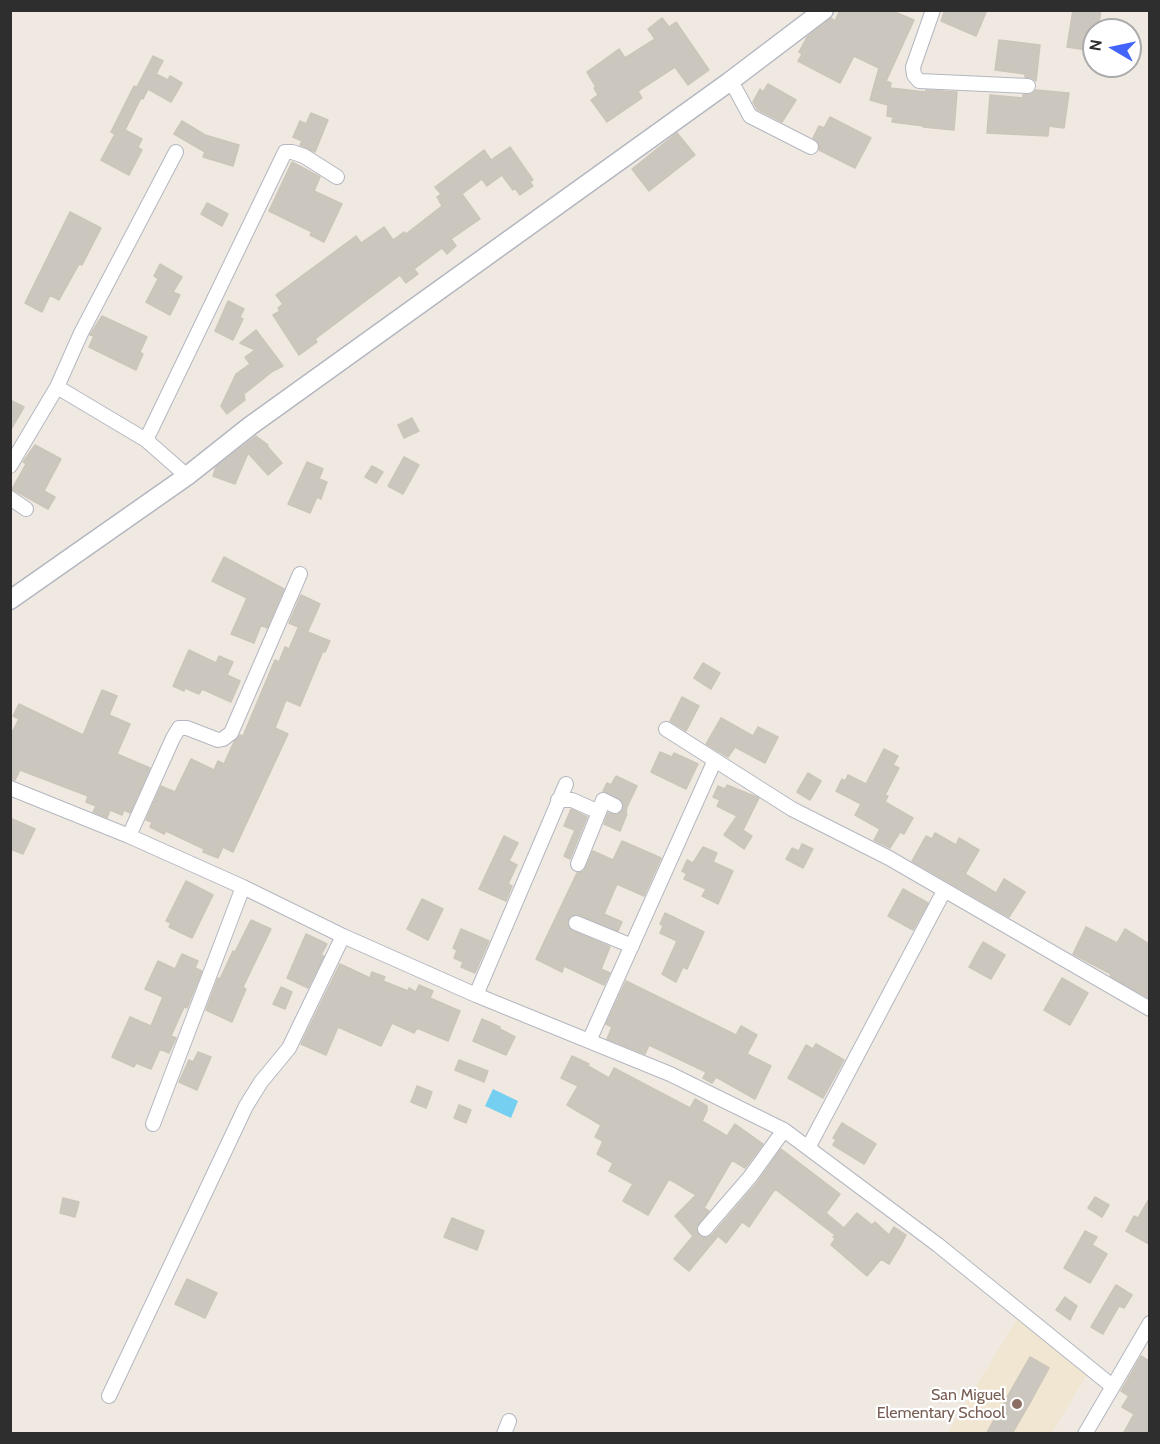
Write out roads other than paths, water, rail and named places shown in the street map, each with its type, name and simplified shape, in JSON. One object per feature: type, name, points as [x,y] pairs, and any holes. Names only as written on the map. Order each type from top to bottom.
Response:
[{"type":"main road","points":[[10,600],[187,476],[250,426],[729,82],[824,10]]},
{"type":"street","points":[[933,10],[914,67],[914,75],[919,81],[1028,86]]},
{"type":"street","points":[[729,82],[750,116],[810,147]]},
{"type":"street","points":[[10,466],[57,387],[81,333],[176,152]]},
{"type":"street","points":[[146,440],[285,152],[304,156],[337,177]]},
{"type":"street","points":[[57,387],[146,440],[187,476]]},
{"type":"street","points":[[10,498],[26,509]]},
{"type":"street","points":[[129,836],[179,728],[187,728],[218,740],[231,733],[300,574]]},
{"type":"street","points":[[666,729],[792,809],[881,854],[1149,1009]]},
{"type":"street","points":[[589,1041],[715,760]]},
{"type":"street","points":[[476,995],[566,784]]},
{"type":"street","points":[[10,788],[129,836],[476,995],[670,1074],[784,1130],[938,1245],[1112,1386]]},
{"type":"street","points":[[558,800],[572,800],[599,812]]},
{"type":"street","points":[[578,864],[603,800],[615,806]]},
{"type":"street","points":[[153,1124],[243,887]]},
{"type":"street","points":[[808,1148],[944,891]]},
{"type":"street","points":[[576,923],[632,946]]},
{"type":"street","points":[[109,1396],[246,1106],[261,1082],[289,1048],[343,936]]},
{"type":"street","points":[[705,1229],[750,1177],[784,1130]]},
{"type":"street","points":[[1084,1434],[1149,1323]]},
{"type":"water","points":[[493,1089],[518,1101],[511,1118],[485,1106]]},
{"type":"place","name":"San Miguel Elementary School","points":[[1017,1404]]}]
